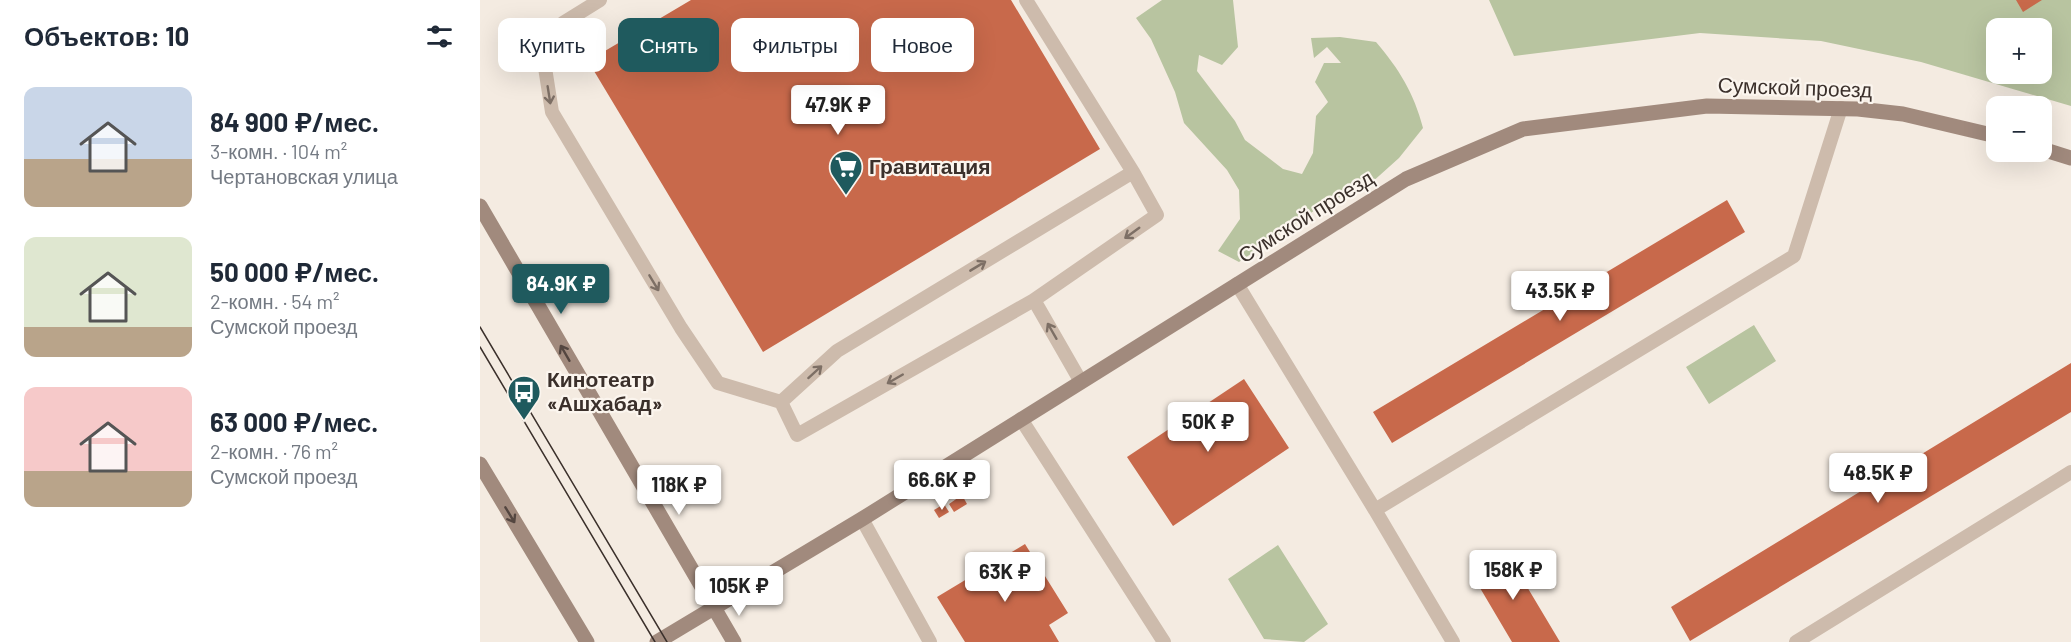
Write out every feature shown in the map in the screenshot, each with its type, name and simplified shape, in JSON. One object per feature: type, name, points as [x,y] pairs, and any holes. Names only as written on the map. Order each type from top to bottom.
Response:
[{"type":"street","name":"Сумской проезд","points":[[657,642],[862,519],[1406,179],[1523,129],[1707,106],[1841,108],[1903,114],[1986,134]]},
{"type":"street","points":[[2052,152],[2071,158]]},
{"type":"street","points":[[480,206],[734,642]]},
{"type":"street","points":[[480,464],[587,642]]},
{"type":"lane","points":[[600,0],[563,23],[543,55],[552,112],[681,328],[718,383],[781,402],[797,435],[1034,300],[1157,215],[1026,0]]},
{"type":"lane","points":[[1375,510],[1794,256],[1841,108]]},
{"type":"lane","points":[[781,402],[837,351],[1132,172]]},
{"type":"lane","points":[[1237,284],[1453,642]]},
{"type":"lane","points":[[1034,300],[1081,382]]},
{"type":"lane","points":[[1021,420],[1164,642]]},
{"type":"lane","points":[[1796,642],[2071,472]]},
{"type":"lane","points":[[862,519],[930,642]]},
{"type":"green space","points":[[1162,0],[1233,0],[1238,47],[1222,65],[1199,55],[1197,71],[1235,121],[1245,140],[1283,169],[1302,174],[1313,153],[1316,116],[1328,102],[1315,82],[1324,63],[1341,63],[1327,47],[1314,58],[1311,38],[1340,37],[1376,42],[1405,82],[1423,128],[1399,158],[1370,184],[1324,204],[1239,262],[1218,251],[1240,219],[1239,190],[1227,170],[1184,123],[1175,92],[1151,39],[1136,18]]},
{"type":"green space","points":[[1489,0],[2071,0],[2071,106],[2052,100],[2052,96],[2037,96],[1996,84],[2052,84],[2052,18],[1986,18],[1986,81],[1921,62],[1821,41],[1700,33],[1514,56]]},
{"type":"green space","points":[[1754,325],[1776,361],[1709,404],[1686,367]]},
{"type":"green space","points":[[1278,545],[1328,624],[1304,642],[1264,639],[1228,579]]},
{"type":"building","name":"Гравитация","points":[[691,0],[1011,0],[1100,149],[763,352],[595,72],[606,72],[606,50],[618,43],[618,72],[719,72],[719,18],[661,18]]},
{"type":"building","points":[[2016,0],[2042,0],[2023,12]]},
{"type":"building","points":[[1727,200],[1745,232],[1392,443],[1373,412]]},
{"type":"building","points":[[2071,363],[2071,412],[1690,641],[1671,607]]},
{"type":"building","points":[[1244,379],[1289,448],[1173,526],[1127,457]]},
{"type":"building","points":[[962,495],[967,504],[954,512],[949,504]]},
{"type":"building","points":[[944,504],[949,512],[939,518],[934,510]]},
{"type":"building","points":[[1025,544],[1068,613],[1049,625],[1059,642],[965,642],[937,597]]},
{"type":"building","points":[[1505,550],[1560,642],[1512,642],[1470,571]]},
{"type":"tram line","points":[[480,327],[667,642]]},
{"type":"tram line","points":[[480,347],[655,642]]},
{"type":"place","name":"Гравитация","points":[[846,196]]},
{"type":"place","name":"Кинотеатр «Ашхабад»","points":[[524,421]]}]
